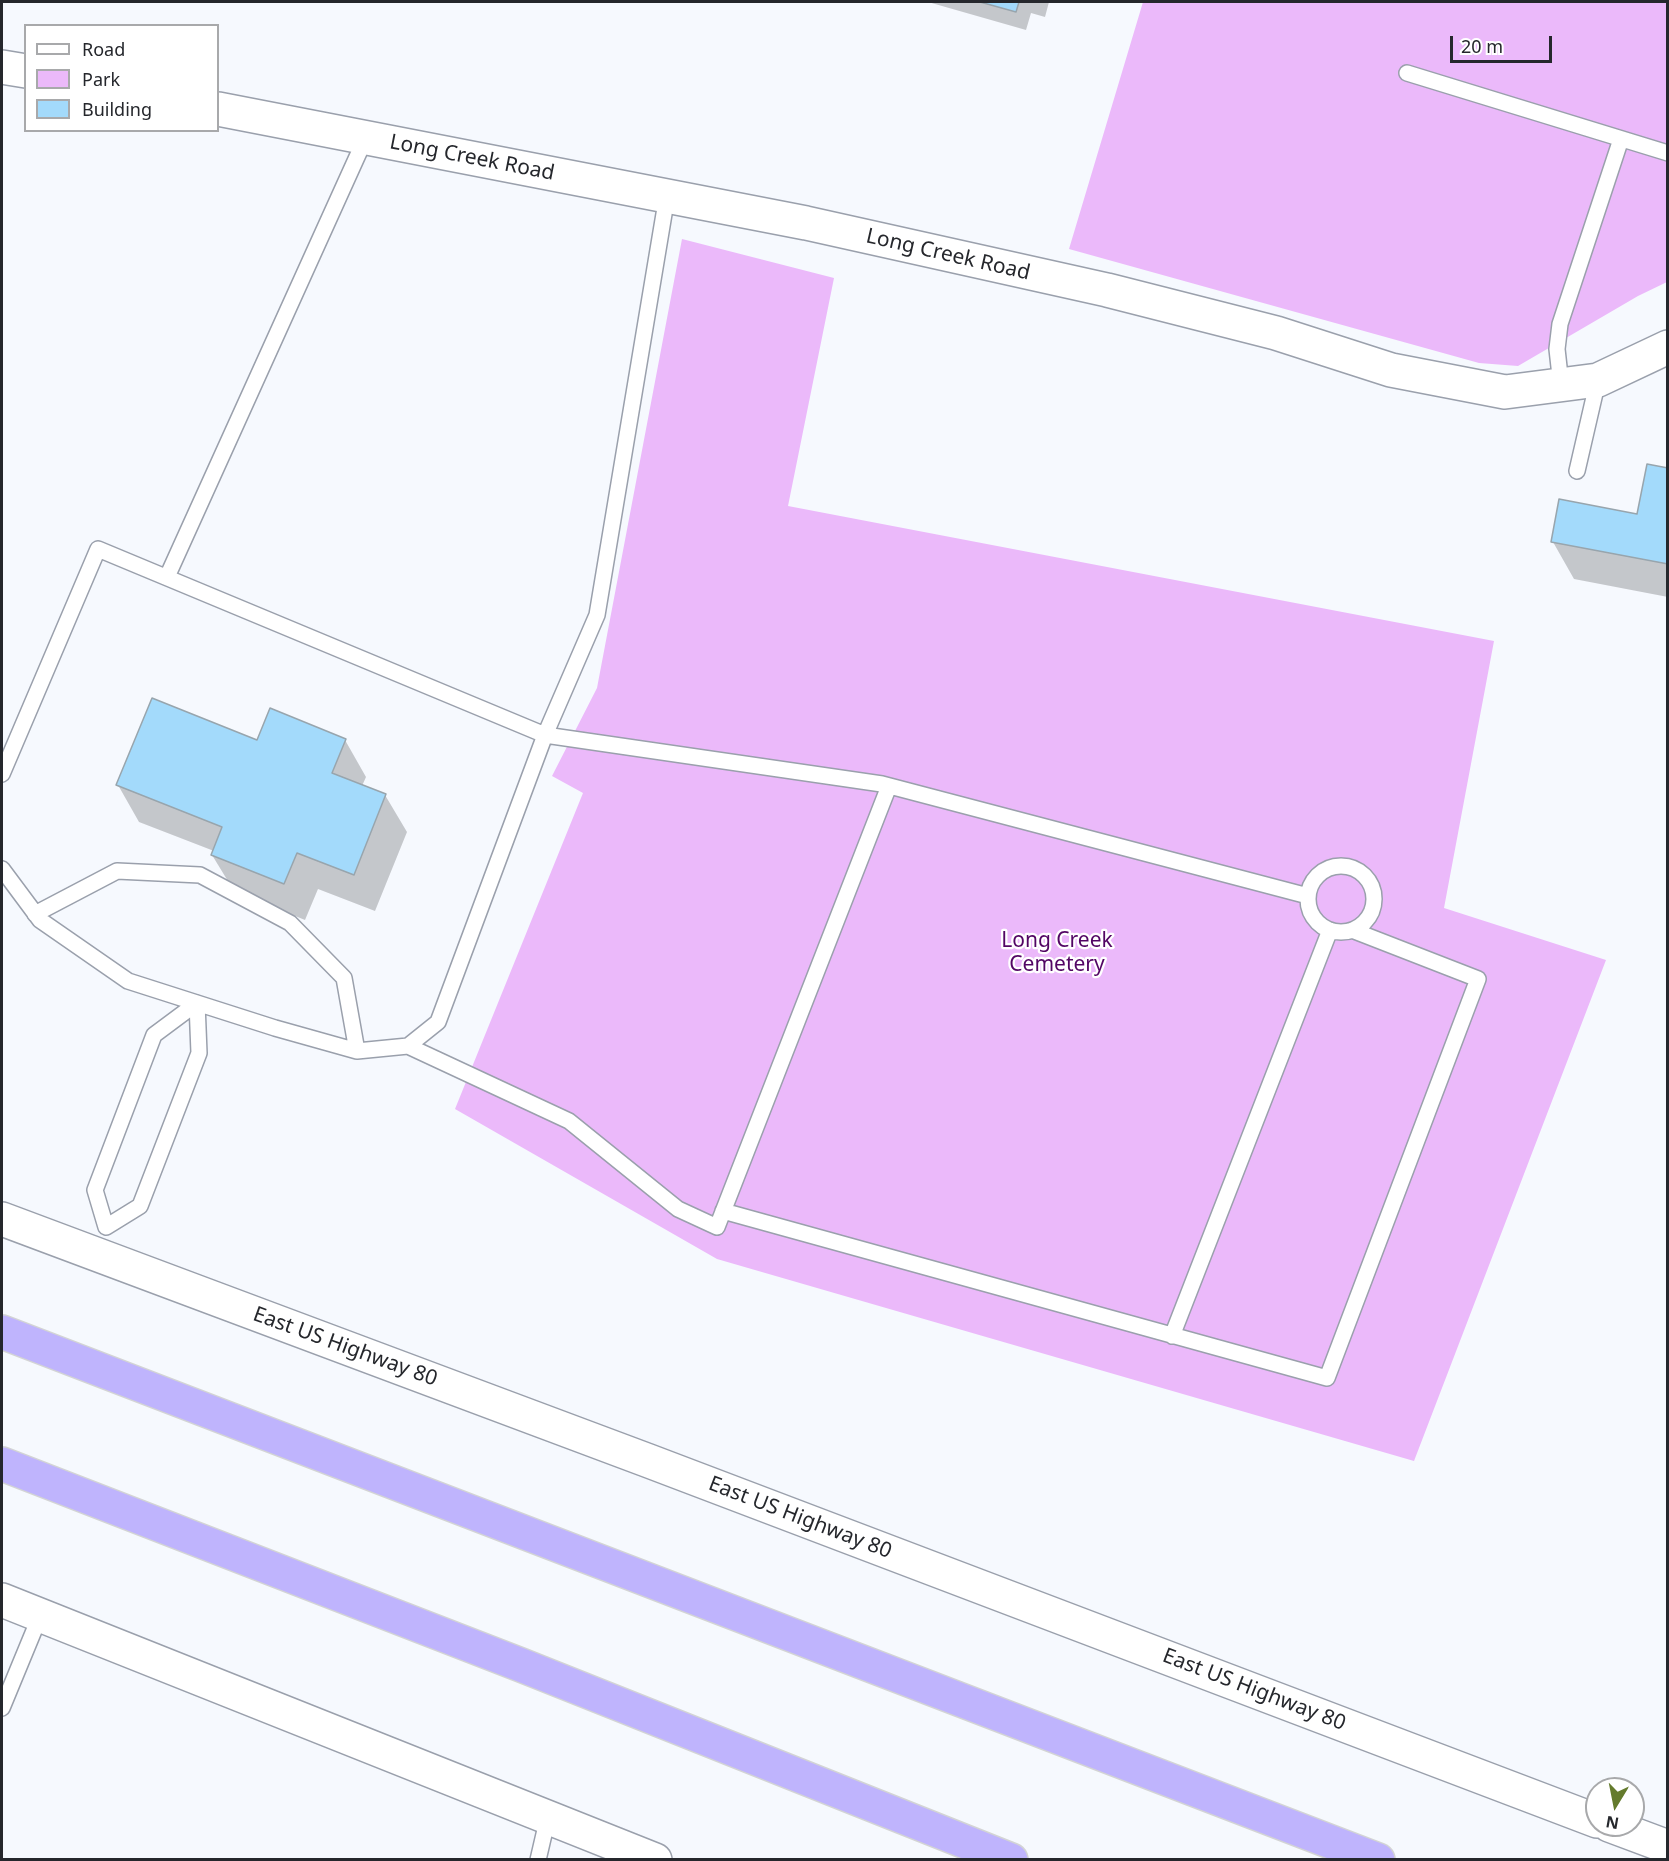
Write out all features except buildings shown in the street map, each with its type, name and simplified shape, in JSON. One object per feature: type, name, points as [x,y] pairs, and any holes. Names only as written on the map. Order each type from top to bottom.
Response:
[{"type":"highway","points":[[2,1332],[1378,1860]]},
{"type":"highway","points":[[2,1464],[532,1669],[1011,1860]]},
{"type":"main road","points":[[2,67],[24,71]]},
{"type":"main road","name":"Long Creek Road","points":[[219,109],[806,223],[1107,291],[1276,333],[1390,370],[1505,392],[1599,380],[1668,346]]},
{"type":"main road","name":"East US Highway 80","points":[[2,1219],[101,1241],[649,1461],[1585,1816]]},
{"type":"main road","points":[[2,1600],[655,1860]]},
{"type":"main road","points":[[1641,1837],[1668,1847]]},
{"type":"lane","points":[[1407,73],[1668,153]]},
{"type":"lane","points":[[166,578],[366,138]]},
{"type":"lane","points":[[1561,385],[1557,349],[1560,324],[1621,139]]},
{"type":"lane","points":[[408,1046],[438,1022],[545,735],[597,615],[667,196]]},
{"type":"lane","points":[[1577,471],[1599,380]]},
{"type":"lane","points":[[2,774],[98,549],[545,735],[889,786],[1308,896]]},
{"type":"lane","points":[[2,868],[40,920],[128,981],[275,1028],[357,1051],[408,1046],[568,1121],[678,1209],[717,1227],[889,786]]},
{"type":"lane","points":[[1335,866],[1356,869],[1371,885],[1374,896],[1374,906],[1369,916],[1362,925],[1352,930],[1341,932],[1330,930],[1313,917],[1308,908],[1310,886],[1324,870],[1335,866]]},
{"type":"lane","points":[[35,914],[117,871],[200,875],[290,923],[344,978],[357,1051]]},
{"type":"lane","points":[[1172,1336],[1330,930]]},
{"type":"lane","points":[[723,1211],[1327,1378],[1478,979],[1352,930]]},
{"type":"lane","points":[[101,1241],[95,1190],[154,1035],[197,1003]]},
{"type":"lane","points":[[101,1241],[140,1206],[199,1053],[197,1003]]},
{"type":"lane","points":[[2,1708],[40,1616]]},
{"type":"lane","points":[[538,1860],[548,1817]]},
{"type":"green space","points":[[1143,2],[1667,2],[1667,282],[1638,296],[1518,366],[1479,363],[1069,249]]},
{"type":"green space","name":"Long Creek Cemetery","points":[[682,239],[834,278],[788,506],[1494,641],[1444,908],[1606,960],[1414,1461],[717,1259],[455,1109],[583,793],[552,776],[597,688]]}]
